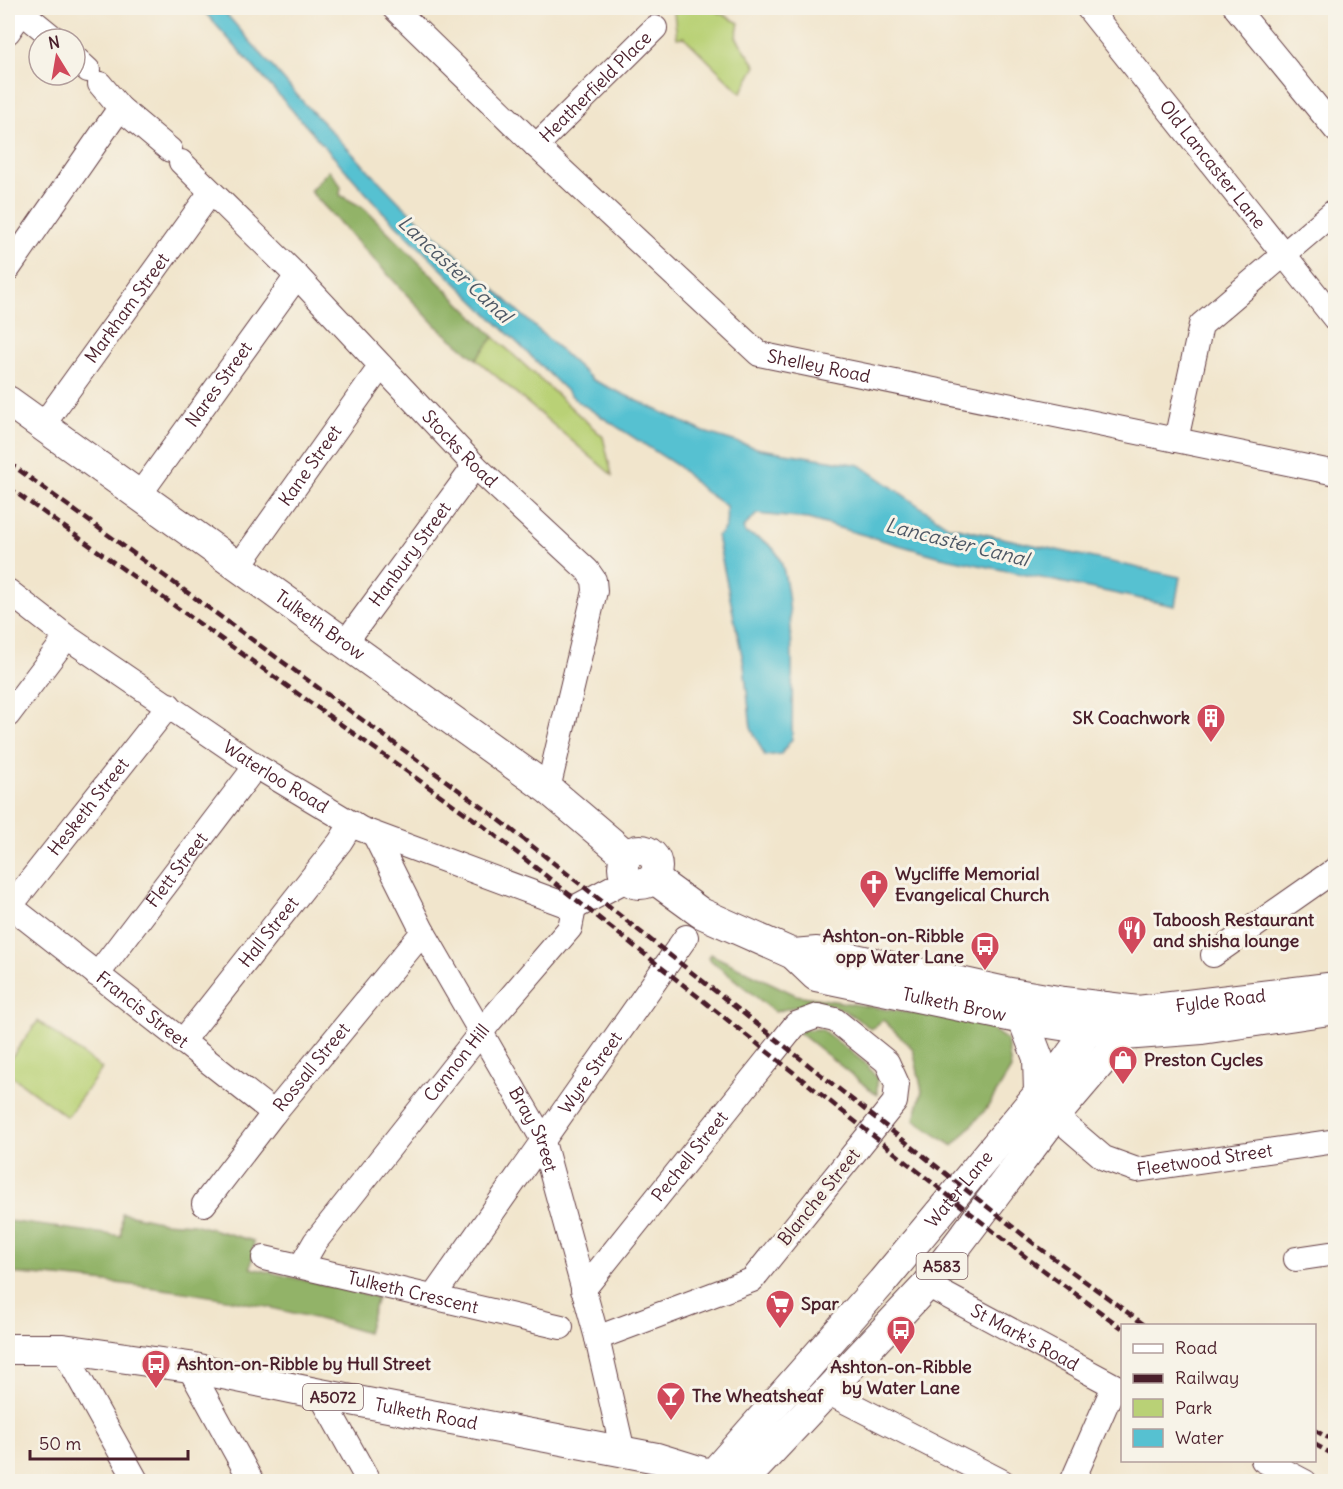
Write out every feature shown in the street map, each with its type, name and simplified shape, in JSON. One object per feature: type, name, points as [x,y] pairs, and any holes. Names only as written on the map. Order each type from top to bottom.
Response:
[{"type":"main road","name":"Tulketh Brow","points":[[8,401],[548,789],[636,871],[701,913],[793,954],[816,976],[1087,1031],[1131,1023]]},
{"type":"main road","name":"Tulketh Brow","points":[[793,954],[817,952],[832,954],[1005,992],[1105,1007]]},
{"type":"main road","name":"Fylde Road","points":[[1131,1023],[1335,987]]},
{"type":"main road","name":"Fylde Road","points":[[1105,1007],[1131,1023],[1202,1029],[1335,1009]]},
{"type":"main road","name":"Water Lane","points":[[742,1482],[927,1286],[1047,1104],[1066,1061],[1105,1007]]},
{"type":"main road","points":[[1023,1019],[1038,1058],[1047,1104]]},
{"type":"main road","name":"Water Lane","points":[[717,1479],[743,1441],[882,1282],[1047,1104],[1131,1023]]},
{"type":"main road","name":"Tulketh Road","points":[[8,1349],[63,1349],[189,1366],[320,1394],[623,1452],[660,1470],[717,1479]]},
{"type":"main road","name":"A5072","points":[[660,1470],[684,1456],[743,1441]]},
{"type":"street","name":"Old Lancaster Lane","points":[[1088,8],[1335,320]]},
{"type":"street","points":[[1236,8],[1335,130]]},
{"type":"street","name":"Shelley Road","points":[[400,9],[536,146],[759,354],[1335,473]]},
{"type":"street","points":[[8,32],[19,10],[40,27]]},
{"type":"street","name":"Heatherfield Place","points":[[536,146],[655,28]]},
{"type":"street","name":"Stocks Road","points":[[87,71],[120,108],[176,156],[297,276],[475,466],[587,570],[594,580],[594,591],[548,789]]},
{"type":"street","points":[[8,269],[120,108]]},
{"type":"street","name":"Markham Street","points":[[43,425],[211,192]]},
{"type":"street","points":[[1176,440],[1201,325],[1335,210]]},
{"type":"street","name":"Nares Street","points":[[140,494],[297,276]]},
{"type":"street","name":"Kane Street","points":[[239,566],[381,366]]},
{"type":"street","name":"Hanbury Street","points":[[345,643],[475,466]]},
{"type":"street","name":"Waterloo Road","points":[[8,591],[67,637],[256,766],[375,836],[574,908]]},
{"type":"street","points":[[8,715],[67,637]]},
{"type":"street","name":"Hesketh Street","points":[[9,907],[169,705]]},
{"type":"street","name":"Flett Street","points":[[97,975],[256,766]]},
{"type":"street","name":"Hall Street","points":[[182,1042],[340,842],[352,823]]},
{"type":"street","name":"Bray Street","points":[[375,836],[423,932],[542,1138],[597,1338],[623,1452]]},
{"type":"street","points":[[1213,955],[1335,869]]},
{"type":"street","points":[[574,908],[636,871]]},
{"type":"street","name":"Francis Street","points":[[9,907],[274,1113]]},
{"type":"street","name":"Cannon Hill","points":[[301,1266],[315,1242],[482,1032],[570,928],[574,908]]},
{"type":"street","name":"Rossall Street","points":[[204,1204],[274,1113],[423,932]]},
{"type":"street","name":"Wyre Street","points":[[433,1297],[542,1138],[686,937]]},
{"type":"street","name":"Blanche Street","points":[[597,1338],[752,1280],[895,1102],[897,1084],[887,1062],[835,1020],[818,1016],[796,1024]]},
{"type":"street","name":"Pechell Street","points":[[583,1290],[796,1024]]},
{"type":"street","name":"Fleetwood Street","points":[[1047,1104],[1104,1158],[1137,1170],[1335,1141]]},
{"type":"street","points":[[1296,1259],[1335,1253]]},
{"type":"street","name":"Tulketh Crescent","points":[[264,1258],[561,1327]]},
{"type":"street","name":"St Mark's Road","points":[[927,1286],[1118,1388]]},
{"type":"street","points":[[63,1349],[137,1482]]},
{"type":"street","points":[[189,1366],[252,1482]]},
{"type":"street","points":[[1072,1482],[1118,1388]]},
{"type":"street","points":[[827,1392],[1003,1482]]},
{"type":"street","points":[[320,1394],[369,1482]]},
{"type":"street","points":[[1265,1462],[1305,1482]]},
{"type":"green space","points":[[679,8],[710,8],[739,23],[736,37],[756,66],[741,93],[684,37],[677,38],[674,13]]},
{"type":"green space","points":[[329,170],[341,186],[340,195],[364,208],[494,337],[476,359],[435,325],[310,191]]},
{"type":"green space","points":[[494,337],[603,437],[612,475],[476,359]]},
{"type":"green space","points":[[710,954],[796,995],[903,1012],[977,1019],[1007,1040],[1011,1069],[987,1108],[953,1146],[914,1120],[922,1091],[913,1049],[883,1020],[871,1029],[845,1011],[816,1003],[775,1012],[708,958]]},
{"type":"green space","points":[[38,1021],[102,1069],[67,1117],[8,1073],[8,1062]]},
{"type":"green space","points":[[821,1029],[865,1063],[877,1078],[877,1095],[796,1030]]},
{"type":"green space","points":[[122,1213],[163,1222],[194,1224],[254,1241],[251,1268],[377,1297],[367,1333],[279,1310],[189,1293],[99,1281],[8,1273],[8,1221],[121,1236]]},
{"type":"water","name":"Lancaster Canal","points":[[201,8],[221,8],[304,103],[399,202],[593,380],[704,432],[760,449],[860,465],[948,526],[1180,577],[1175,606],[941,557],[808,519],[757,514],[743,528],[745,533],[762,540],[776,552],[787,587],[792,642],[792,739],[781,754],[765,756],[751,728],[744,665],[717,536],[725,527],[726,506],[704,491],[678,466],[577,401],[382,211]]},
{"type":"railway","points":[[8,462],[493,815],[1037,1246],[1143,1324]]},
{"type":"railway","points":[[8,487],[482,825],[1027,1258],[1121,1327]]},
{"type":"railway","points":[[1316,1431],[1336,1442]]},
{"type":"railway","points":[[1316,1445],[1336,1456]]},
{"type":"place","name":"SK Coachwork","points":[[1211,744]]},
{"type":"place","name":"Wycliffe Memorial Evangelical Church","points":[[874,910]]},
{"type":"place","name":"Taboosh Restaurant and shisha lounge","points":[[1132,956]]},
{"type":"place","name":"Ashton-on-Ribble opp Water Lane","points":[[985,972]]},
{"type":"place","name":"Preston Cycles","points":[[1123,1086]]},
{"type":"place","name":"Spar","points":[[780,1330]]},
{"type":"place","name":"Ashton-on-Ribble by Water Lane","points":[[901,1356]]},
{"type":"place","name":"Ashton-on-Ribble by Hull Street","points":[[156,1390]]},
{"type":"place","name":"The Wheatsheaf","points":[[671,1422]]}]
